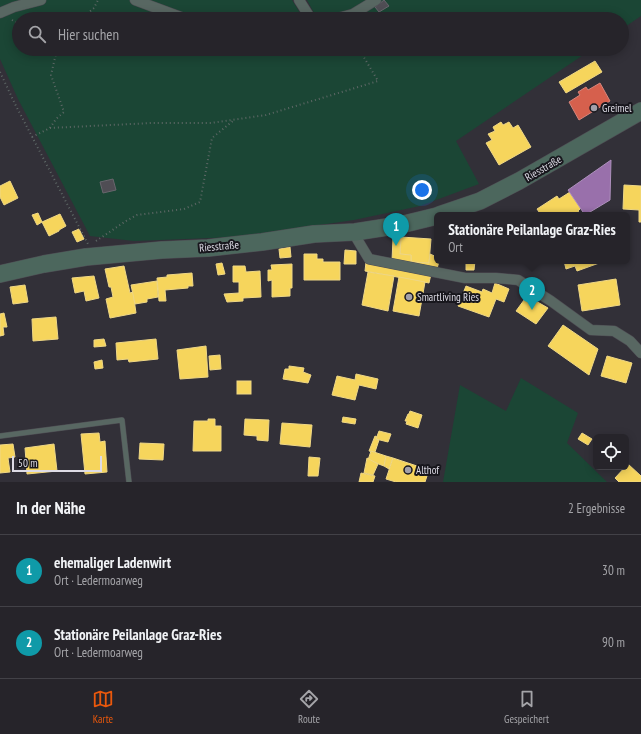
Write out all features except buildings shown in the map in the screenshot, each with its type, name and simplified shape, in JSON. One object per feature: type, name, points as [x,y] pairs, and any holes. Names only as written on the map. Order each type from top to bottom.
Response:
[{"type":"main road","name":"Riesstraße","points":[[446,212],[480,200],[519,181],[641,111]]},
{"type":"main road","name":"Riesstraße","points":[[0,274],[93,252],[208,248],[314,234],[355,232],[400,226],[434,216]]},
{"type":"street","points":[[0,13],[14,7],[41,0]]},
{"type":"street","points":[[135,0],[167,12]]},
{"type":"street","points":[[299,0],[307,12]]},
{"type":"street","points":[[356,12],[376,0]]},
{"type":"street","points":[[355,232],[357,239],[369,259],[465,278],[518,280],[551,301],[590,330],[614,331],[630,341],[641,354]]},
{"type":"lane","points":[[0,436],[122,420],[129,482]]},
{"type":"path","points":[[89,12],[94,8],[98,0]]},
{"type":"path","points":[[50,128],[56,119],[64,112],[51,75],[55,56]]},
{"type":"path","points":[[32,137],[50,128],[152,122],[211,123],[266,115],[378,81],[363,56]]},
{"type":"path","points":[[0,72],[32,137],[93,252]]},
{"type":"path","points":[[93,252],[94,242],[138,215],[184,209],[200,202],[212,138],[235,119]]},
{"type":"green space","points":[[0,0],[292,0],[300,12],[12,12],[12,56],[582,56],[456,141],[479,184],[420,206],[354,220],[237,237],[134,241],[90,236],[18,99],[0,59]]},
{"type":"green space","points":[[307,0],[641,0],[641,16],[629,24],[629,12],[313,12]]},
{"type":"green space","points":[[521,378],[578,413],[567,443],[607,482],[443,482],[460,385],[506,411]]},
{"type":"place","name":"Greimel","points":[[594,108]]},
{"type":"place","name":"ehemaliger Ladenwirt","points":[[396,246]]},
{"type":"place","name":"Smartliving Ries","points":[[409,297]]},
{"type":"place","name":"Stationäre Peilanlage Graz-Ries","points":[[532,310]]},
{"type":"place","name":"Althof","points":[[408,470]]}]
